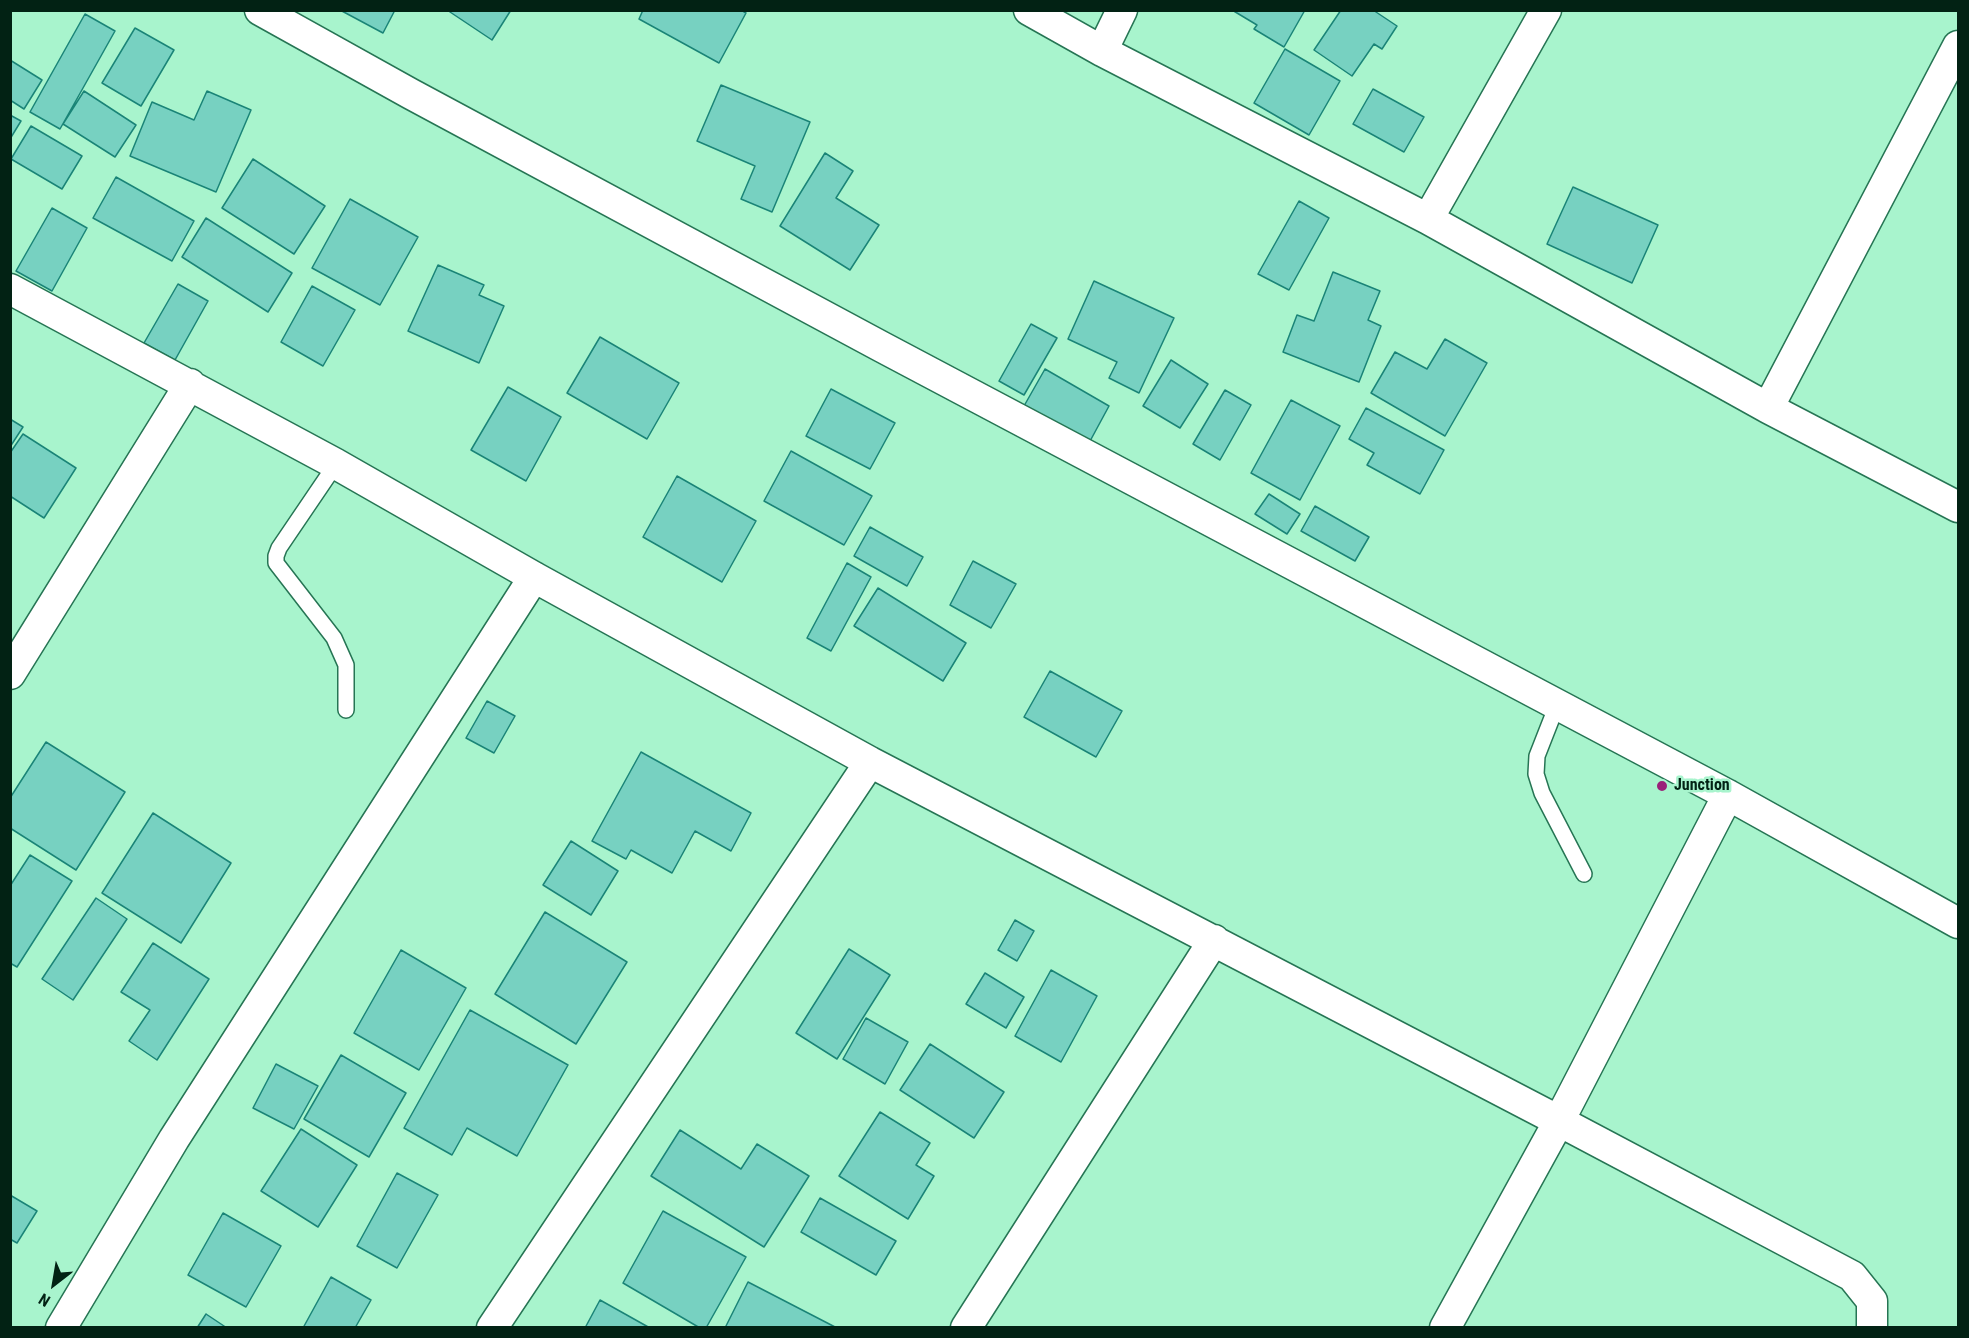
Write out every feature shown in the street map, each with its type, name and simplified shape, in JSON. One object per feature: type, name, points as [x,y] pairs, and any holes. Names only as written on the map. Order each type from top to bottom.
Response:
[{"type":"street","points":[[260,10],[421,100],[872,342],[1728,795],[1959,923]]},
{"type":"street","points":[[1029,10],[1102,51],[1428,219],[1768,408],[1959,507]]},
{"type":"street","points":[[1102,51],[1122,10]]},
{"type":"street","points":[[1428,219],[1546,10]]},
{"type":"street","points":[[1768,408],[1959,46]]},
{"type":"street","points":[[10,289],[336,464],[534,577],[870,762],[1559,1120],[1852,1276],[1872,1300],[1872,1328]]},
{"type":"street","points":[[10,674],[190,384]]},
{"type":"street","points":[[61,1328],[174,1139],[534,577]]},
{"type":"street","points":[[492,1328],[870,762]]},
{"type":"street","points":[[1445,1328],[1559,1120],[1728,795]]},
{"type":"street","points":[[966,1328],[1214,940]]},
{"type":"lane","points":[[336,464],[279,548],[276,562],[334,638],[346,665],[346,711]]},
{"type":"lane","points":[[1557,705],[1537,756],[1536,774],[1542,792],[1584,874]]},
{"type":"building","points":[[340,10],[395,10],[383,33]]},
{"type":"building","points":[[447,10],[511,10],[492,40]]},
{"type":"building","points":[[643,10],[741,10],[746,13],[719,63],[639,19]]},
{"type":"building","points":[[1232,10],[1305,10],[1284,47],[1254,29],[1257,25]]},
{"type":"building","points":[[1341,10],[1373,10],[1397,26],[1382,49],[1374,44],[1352,76],[1314,50]]},
{"type":"building","points":[[85,14],[115,31],[60,129],[30,112]]},
{"type":"building","points":[[135,28],[174,50],[141,106],[102,83]]},
{"type":"building","points":[[1285,49],[1340,81],[1309,135],[1254,103]]},
{"type":"building","points":[[10,60],[42,80],[24,109],[10,100]]},
{"type":"building","points":[[721,85],[810,122],[772,212],[741,199],[755,166],[697,141]]},
{"type":"building","points":[[1373,89],[1424,117],[1404,152],[1353,124]]},
{"type":"building","points":[[84,91],[136,125],[115,157],[63,124]]},
{"type":"building","points":[[207,91],[251,110],[216,192],[130,156],[152,102],[194,120]]},
{"type":"building","points":[[10,115],[21,121],[10,139]]},
{"type":"building","points":[[31,126],[82,156],[62,189],[11,159]]},
{"type":"building","points":[[825,153],[853,171],[836,198],[879,225],[850,270],[780,226]]},
{"type":"building","points":[[253,159],[325,206],[294,254],[222,208]]},
{"type":"building","points":[[116,177],[194,221],[172,261],[93,218]]},
{"type":"building","points":[[1573,187],[1658,225],[1632,283],[1547,244]]},
{"type":"building","points":[[350,199],[418,237],[380,305],[312,268]]},
{"type":"building","points":[[1299,201],[1329,218],[1289,290],[1258,274]]},
{"type":"building","points":[[52,208],[87,228],[52,291],[16,271]]},
{"type":"building","points":[[206,218],[292,273],[268,312],[182,257]]},
{"type":"building","points":[[438,265],[484,285],[479,295],[504,306],[479,363],[408,331]]},
{"type":"building","points":[[1333,272],[1380,291],[1368,320],[1381,326],[1359,382],[1283,352],[1297,315],[1314,321]]},
{"type":"building","points":[[1094,281],[1174,318],[1139,393],[1109,378],[1117,362],[1068,339]]},
{"type":"building","points":[[178,284],[208,301],[175,360],[144,343]]},
{"type":"building","points":[[312,286],[355,310],[323,366],[281,342]]},
{"type":"building","points":[[1031,324],[1057,338],[1024,395],[999,381]]},
{"type":"building","points":[[600,337],[679,383],[647,439],[567,393]]},
{"type":"building","points":[[1445,339],[1487,363],[1445,436],[1371,393],[1395,352],[1427,369]]},
{"type":"building","points":[[1171,360],[1208,384],[1180,428],[1143,406]]},
{"type":"building","points":[[1045,369],[1109,406],[1089,443],[1024,406]]},
{"type":"building","points":[[508,387],[561,417],[526,481],[471,450]]},
{"type":"building","points":[[831,389],[895,423],[870,469],[806,436]]},
{"type":"building","points":[[1225,390],[1251,405],[1220,460],[1193,444]]},
{"type":"building","points":[[1291,400],[1340,426],[1300,500],[1251,473]]},
{"type":"building","points":[[1366,408],[1444,450],[1420,494],[1367,465],[1374,453],[1349,439]]},
{"type":"building","points":[[10,419],[23,427],[10,447]]},
{"type":"building","points":[[23,434],[76,468],[44,518],[10,496],[10,453]]},
{"type":"building","points":[[791,451],[872,496],[844,545],[764,501]]},
{"type":"building","points":[[677,476],[756,521],[722,582],[643,537]]},
{"type":"building","points":[[1269,494],[1300,514],[1287,534],[1255,514]]},
{"type":"building","points":[[1315,506],[1369,537],[1355,561],[1301,531]]},
{"type":"building","points":[[870,527],[923,557],[907,586],[854,556]]},
{"type":"building","points":[[973,561],[1016,584],[991,628],[950,605]]},
{"type":"building","points":[[847,563],[871,577],[831,651],[807,638]]},
{"type":"building","points":[[878,588],[966,643],[943,681],[854,626]]},
{"type":"building","points":[[1050,671],[1122,711],[1096,757],[1024,717]]},
{"type":"building","points":[[487,701],[515,716],[494,753],[466,738]]},
{"type":"building","points":[[46,742],[125,792],[76,870],[10,828],[10,798]]},
{"type":"building","points":[[641,752],[751,813],[731,851],[695,831],[672,873],[631,850],[626,859],[592,841]]},
{"type":"building","points":[[153,813],[231,863],[181,943],[102,893]]},
{"type":"building","points":[[571,841],[618,871],[591,915],[543,885]]},
{"type":"building","points":[[30,855],[72,881],[17,967],[10,963],[10,886]]},
{"type":"building","points":[[96,898],[127,919],[73,1000],[42,979]]},
{"type":"building","points":[[545,912],[627,962],[576,1044],[495,994]]},
{"type":"building","points":[[1015,920],[1034,931],[1017,961],[998,950]]},
{"type":"building","points":[[153,943],[209,979],[157,1060],[129,1041],[150,1010],[121,992]]},
{"type":"building","points":[[849,949],[890,975],[837,1059],[796,1033]]},
{"type":"building","points":[[401,950],[466,988],[419,1070],[354,1033]]},
{"type":"building","points":[[1051,970],[1097,996],[1061,1062],[1015,1036]]},
{"type":"building","points":[[985,973],[1024,997],[1006,1028],[966,1004]]},
{"type":"building","points":[[470,1010],[568,1065],[517,1156],[467,1128],[452,1155],[404,1128]]},
{"type":"building","points":[[866,1018],[908,1042],[885,1084],[843,1059]]},
{"type":"building","points":[[930,1044],[1004,1092],[974,1138],[900,1090]]},
{"type":"building","points":[[341,1055],[406,1093],[369,1157],[304,1119]]},
{"type":"building","points":[[276,1064],[318,1086],[294,1129],[253,1108]]},
{"type":"building","points":[[880,1112],[930,1143],[916,1165],[934,1176],[908,1219],[839,1176]]},
{"type":"building","points":[[301,1129],[357,1165],[318,1227],[261,1191]]},
{"type":"building","points":[[680,1130],[741,1169],[757,1144],[809,1176],[764,1247],[651,1176]]},
{"type":"building","points":[[397,1173],[438,1195],[397,1268],[357,1246]]},
{"type":"building","points":[[10,1195],[37,1211],[17,1243],[10,1239]]},
{"type":"building","points":[[820,1198],[896,1241],[876,1275],[801,1232]]},
{"type":"building","points":[[663,1211],[746,1257],[706,1328],[700,1328],[623,1283]]},
{"type":"building","points":[[223,1213],[281,1246],[246,1307],[188,1275]]},
{"type":"building","points":[[331,1277],[371,1300],[355,1328],[303,1328]]},
{"type":"building","points":[[748,1282],[837,1328],[725,1328]]},
{"type":"building","points":[[600,1300],[650,1328],[585,1328]]},
{"type":"building","points":[[206,1314],[227,1328],[197,1328]]},
{"type":"place","name":"Junction","points":[[1662,786]]}]
